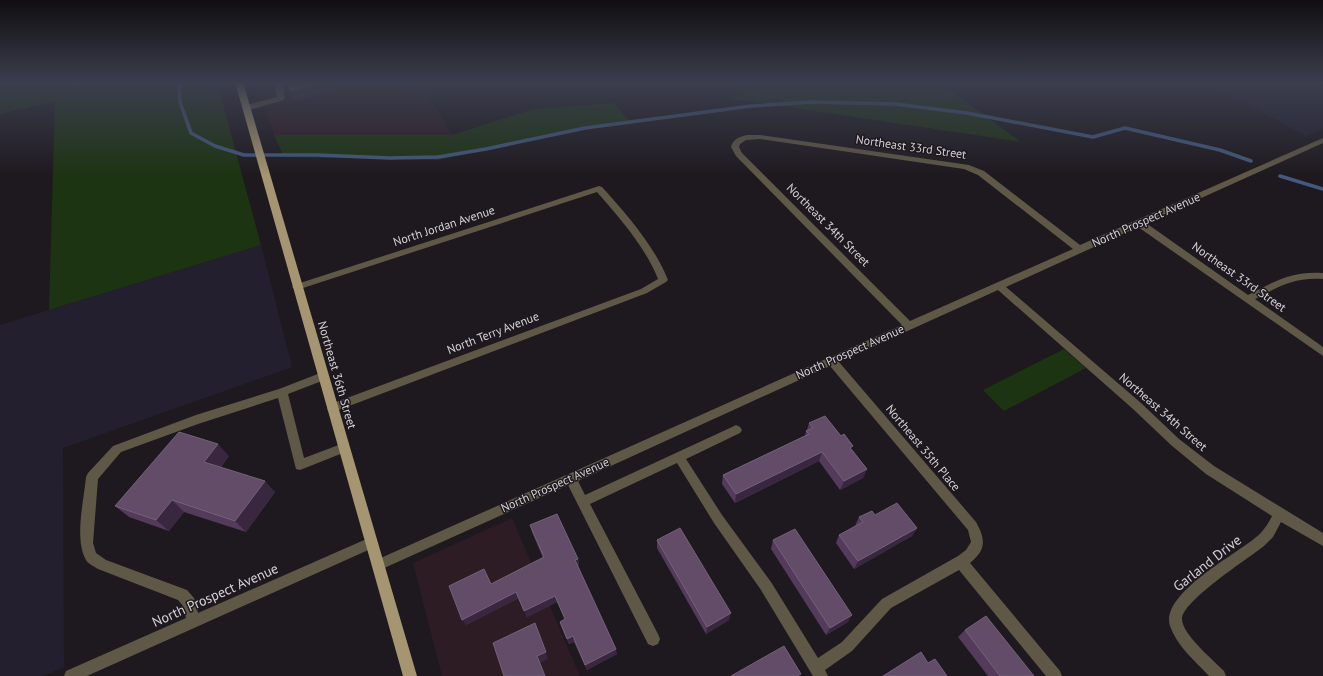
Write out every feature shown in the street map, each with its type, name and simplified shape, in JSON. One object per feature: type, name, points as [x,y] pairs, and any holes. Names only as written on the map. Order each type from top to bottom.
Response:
[{"type":"main road","name":"Northeast 36th Street","points":[[248,114],[322,376],[410,676]]},
{"type":"street","name":"Northeast 33rd Street","points":[[738,140],[749,137],[760,137],[966,167],[974,170],[993,182],[1080,249]]},
{"type":"street","name":"Northeast 34th Street","points":[[738,140],[735,147],[739,154],[909,326]]},
{"type":"street","name":"North Prospect Avenue","points":[[378,565],[1323,140]]},
{"type":"street","name":"North Jordan Avenue","points":[[297,287],[599,189]]},
{"type":"street","name":"North Terry Avenue","points":[[332,408],[644,291],[663,280],[656,262],[615,207],[599,189]]},
{"type":"street","name":"Northeast 33rd Street","points":[[1139,223],[1323,352]]},
{"type":"street","points":[[1248,299],[1290,277],[1298,275],[1323,276]]},
{"type":"street","name":"Northeast 34th Street","points":[[998,286],[1137,406],[1175,442],[1210,470],[1323,540]]},
{"type":"street","name":"Northeast 35th Place","points":[[832,361],[972,526],[976,533],[978,542],[976,549],[966,558]]},
{"type":"street","points":[[193,622],[189,603],[182,595],[102,565],[91,557],[87,543],[87,527],[92,477],[117,449],[196,420],[282,392],[322,376]]},
{"type":"street","points":[[282,392],[300,465],[344,448]]},
{"type":"street","points":[[582,502],[736,430]]},
{"type":"street","points":[[679,457],[718,519],[766,586],[819,671],[850,644],[877,612],[893,599],[966,558],[1054,676]]},
{"type":"street","points":[[570,478],[653,639]]},
{"type":"street","name":"Garland Drive","points":[[1219,676],[1178,630],[1174,618],[1178,607],[1190,594],[1260,541],[1273,528],[1279,514]]},
{"type":"street","name":"North Prospect Avenue","points":[[71,676],[371,543]]},
{"type":"shaded area","points":[[267,114],[439,114],[452,135],[274,135]]},
{"type":"shaded area","points":[[1264,114],[1323,114],[1323,128],[1306,136]]},
{"type":"shaded area","points":[[261,245],[292,367],[63,448],[64,667],[43,676],[0,676],[0,325]]},
{"type":"shaded area","points":[[512,518],[580,676],[442,676],[413,563]]},
{"type":"green space","points":[[55,114],[226,114],[261,245],[49,310]]},
{"type":"green space","points":[[520,114],[623,114],[630,122],[587,129],[438,160],[284,157],[274,135],[452,135]]},
{"type":"green space","points":[[832,114],[982,114],[1021,142]]},
{"type":"green space","points":[[1064,349],[1086,368],[1004,411],[983,390]]},
{"type":"building","points":[[825,416],[841,436],[844,434],[853,446],[850,448],[867,469],[844,481],[822,452],[736,494],[723,475],[809,434],[806,431],[813,428],[809,423]]},
{"type":"building","points":[[179,432],[218,444],[204,462],[265,481],[235,521],[172,500],[156,520],[115,506]]},
{"type":"building","points":[[897,503],[917,528],[858,561],[839,535],[863,522],[859,517],[872,511],[875,515]]},
{"type":"building","points":[[557,514],[578,559],[575,560],[616,649],[585,665],[573,636],[567,639],[560,622],[565,619],[555,596],[524,611],[516,592],[462,620],[449,586],[484,569],[491,584],[544,557],[530,525]]},
{"type":"building","points":[[680,528],[731,613],[707,627],[657,540]]},
{"type":"building","points":[[795,529],[852,615],[830,628],[773,540]]},
{"type":"building","points":[[986,616],[1034,676],[1000,676],[965,630]]},
{"type":"building","points":[[535,623],[546,652],[537,656],[545,676],[504,676],[493,643]]},
{"type":"building","points":[[784,646],[801,674],[797,676],[731,676]]},
{"type":"building","points":[[921,652],[928,663],[935,659],[947,676],[883,676]]},
{"type":"waterway","points":[[184,114],[191,133],[215,146],[244,155],[318,155],[390,158],[438,157],[486,149],[585,128],[694,114]]},
{"type":"waterway","points":[[970,114],[1093,137],[1125,128],[1220,150],[1251,161]]},
{"type":"waterway","points":[[1280,176],[1323,189]]}]
